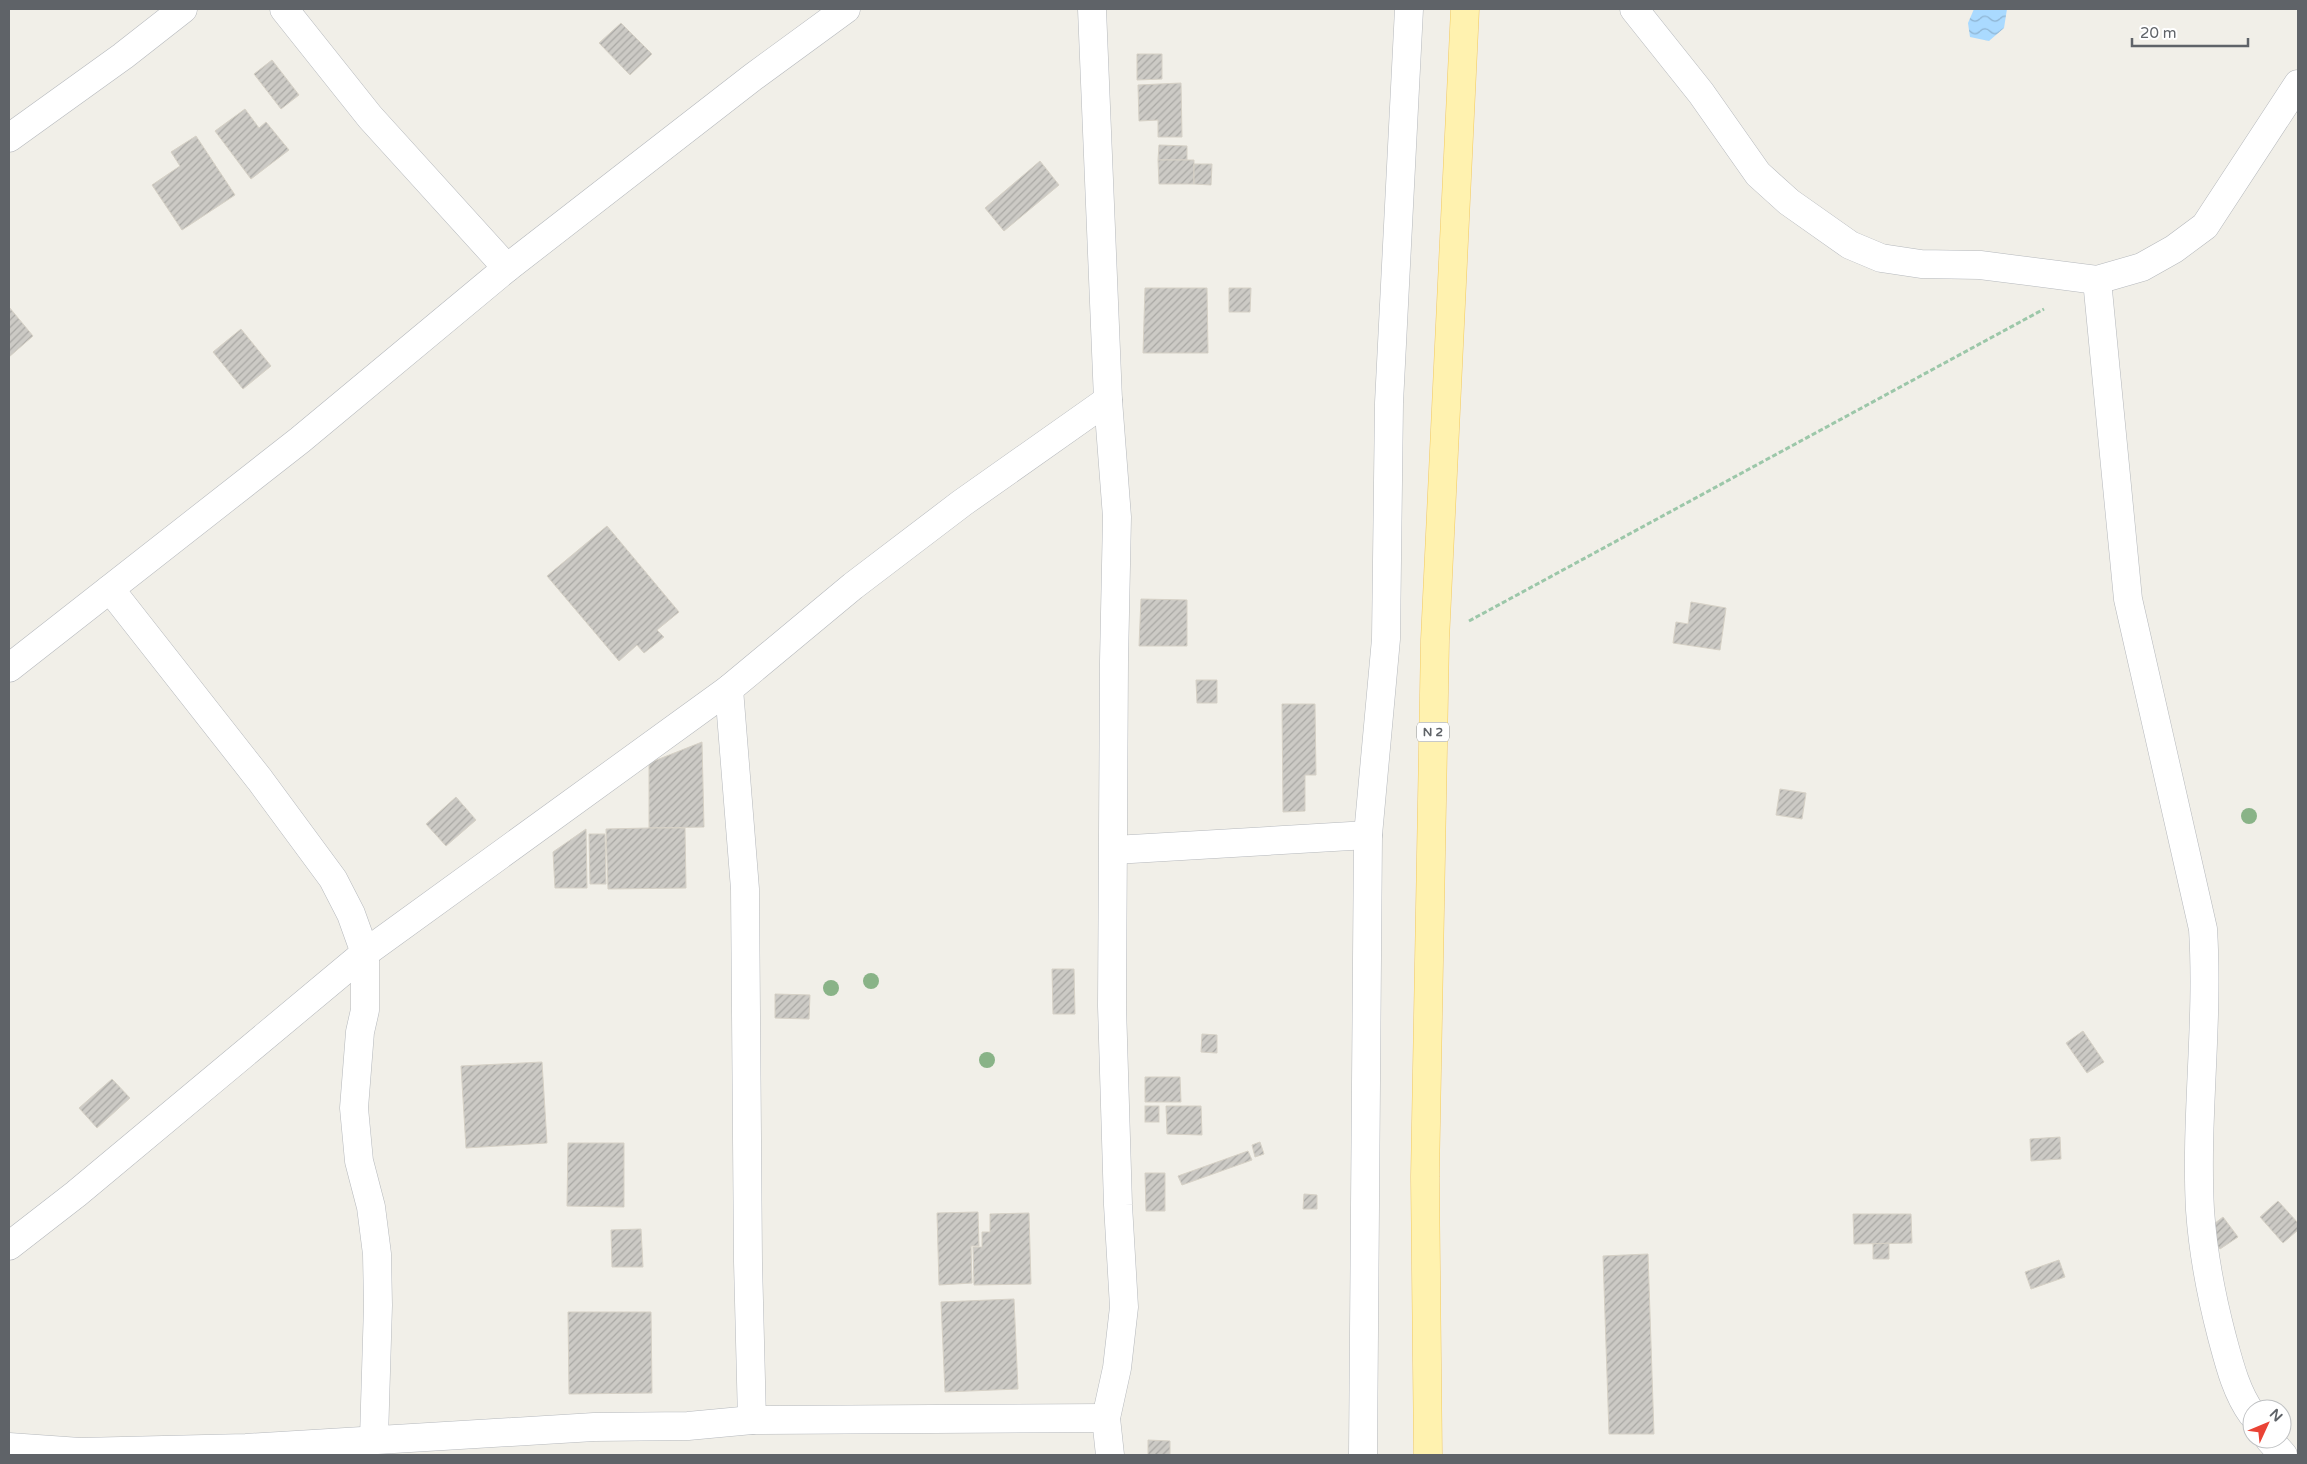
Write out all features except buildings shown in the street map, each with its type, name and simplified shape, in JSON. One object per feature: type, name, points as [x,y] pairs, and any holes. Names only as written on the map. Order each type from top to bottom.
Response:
[{"type":"main road","name":"N 2","points":[[1428,1455],[1426,1158],[1435,640],[1465,9]]},
{"type":"street","points":[[11,134],[124,56],[184,9]]},
{"type":"street","points":[[284,9],[370,117],[507,268]]},
{"type":"street","points":[[9,668],[300,440],[507,268],[753,77],[846,9]]},
{"type":"street","points":[[1092,9],[1108,400],[1117,517],[1114,661],[1112,1006],[1118,1205],[1124,1307],[1117,1368],[1106,1418],[1110,1455]]},
{"type":"street","points":[[1363,1455],[1368,835],[1386,639],[1389,402],[1409,9]]},
{"type":"street","points":[[1634,9],[1701,93],[1758,174],[1789,202],[1850,245],[1881,258],[1921,264],[1980,265],[2097,280],[2142,267],[2174,249],[2205,226],[2298,84]]},
{"type":"street","points":[[2097,280],[2128,599],[2203,929],[2206,981],[2200,1119],[2200,1210],[2209,1288],[2242,1399]]},
{"type":"street","points":[[9,1246],[76,1194],[365,953],[729,689],[852,586],[962,503],[1108,400]]},
{"type":"street","points":[[110,589],[260,780],[333,878],[351,914],[365,953],[365,1010],[360,1032],[354,1108],[359,1161],[371,1207],[377,1254],[383,1444]]},
{"type":"street","points":[[729,689],[745,889],[748,1262],[752,1420]]},
{"type":"street","points":[[1114,850],[1368,835]]},
{"type":"street","points":[[9,1447],[80,1452],[383,1444],[594,1427],[688,1426],[752,1420],[1106,1418]]},
{"type":"path","points":[[1435,640],[2045,309]]},
{"type":"water","points":[[1974,9],[2007,9],[2004,28],[1989,41],[1970,37],[1968,23]]}]
